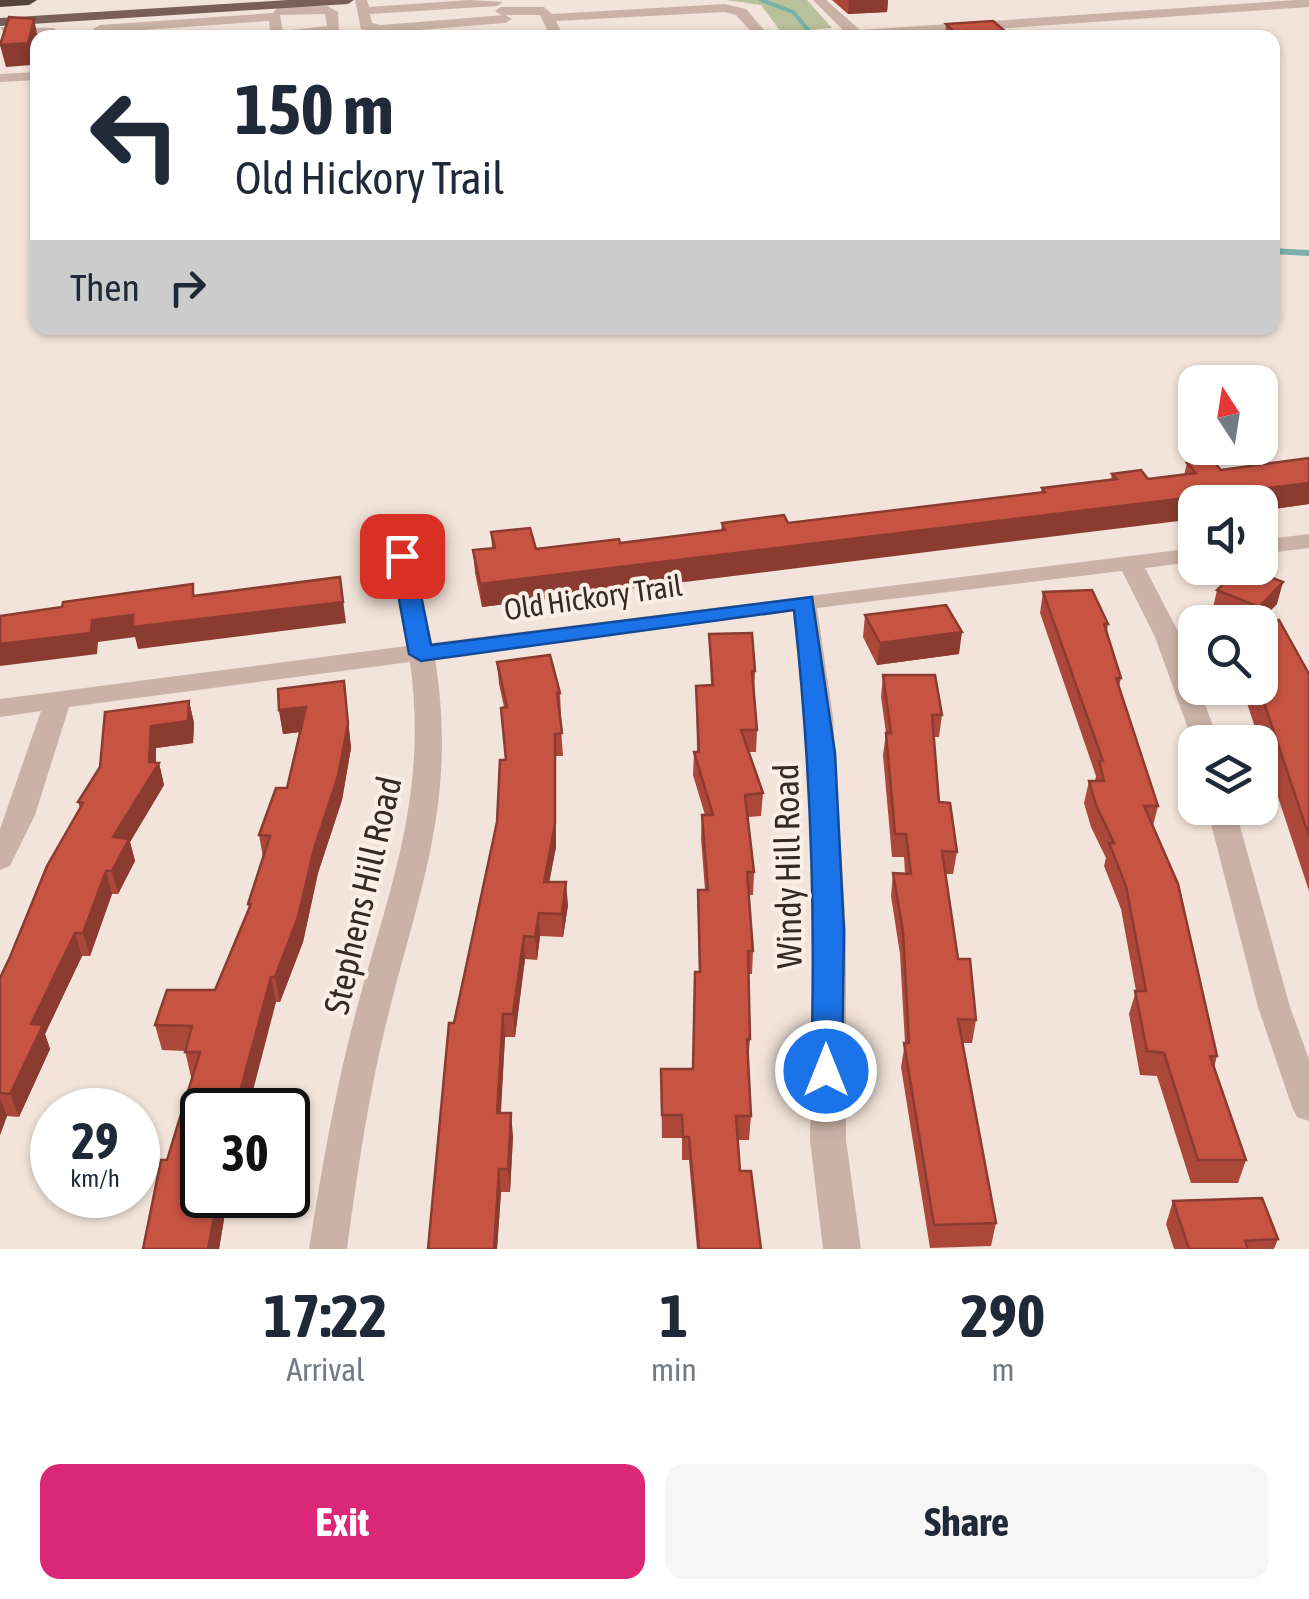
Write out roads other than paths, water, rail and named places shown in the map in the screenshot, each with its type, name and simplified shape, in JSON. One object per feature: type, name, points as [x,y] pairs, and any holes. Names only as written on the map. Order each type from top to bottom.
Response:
[{"type":"highway","points":[[0,2],[29,0]]},
{"type":"main road","points":[[186,24],[348,0]]},
{"type":"main road","points":[[5,29],[100,27]]},
{"type":"street","points":[[819,0],[835,28],[1023,8]]},
{"type":"street","points":[[1062,0],[1086,18]]},
{"type":"street","points":[[1095,0],[1102,5],[1142,1],[1160,13]]},
{"type":"street","points":[[1213,0],[1227,8]]},
{"type":"street","points":[[931,30],[1309,3]]},
{"type":"street","points":[[365,7],[366,26],[381,29],[502,12],[544,11],[554,30]]},
{"type":"street","points":[[365,7],[375,25],[380,26],[456,21]]},
{"type":"street","points":[[548,18],[724,8],[741,12],[758,30]]},
{"type":"street","points":[[100,27],[186,24],[277,11],[327,10],[332,12],[334,30]]},
{"type":"street","points":[[997,10],[1022,30]]},
{"type":"street","points":[[1049,10],[1062,20]]},
{"type":"street","points":[[277,11],[277,30]]},
{"type":"street","points":[[229,20],[230,30]]},
{"type":"street","points":[[5,29],[30,31]]},
{"type":"street","points":[[0,78],[30,83]]},
{"type":"street","points":[[0,92],[30,86]]},
{"type":"street","points":[[1278,544],[1309,540]]},
{"type":"street","name":"Stephens Hill Road","points":[[328,1249],[376,999],[414,869],[426,804],[430,756],[421,654],[402,556]]},
{"type":"street","name":"Old Hickory Trail","points":[[0,708],[1178,556]]},
{"type":"street","points":[[1130,562],[1168,637],[1199,725]]},
{"type":"street","name":"Windy Hill Road","points":[[804,602],[820,718],[830,931],[828,1140],[842,1249]]},
{"type":"street","points":[[0,859],[21,815],[58,700]]},
{"type":"street","points":[[1226,825],[1274,1007],[1309,1106]]},
{"type":"waterway","points":[[761,0],[793,12],[808,30]]},
{"type":"waterway","points":[[1280,251],[1309,253]]}]
